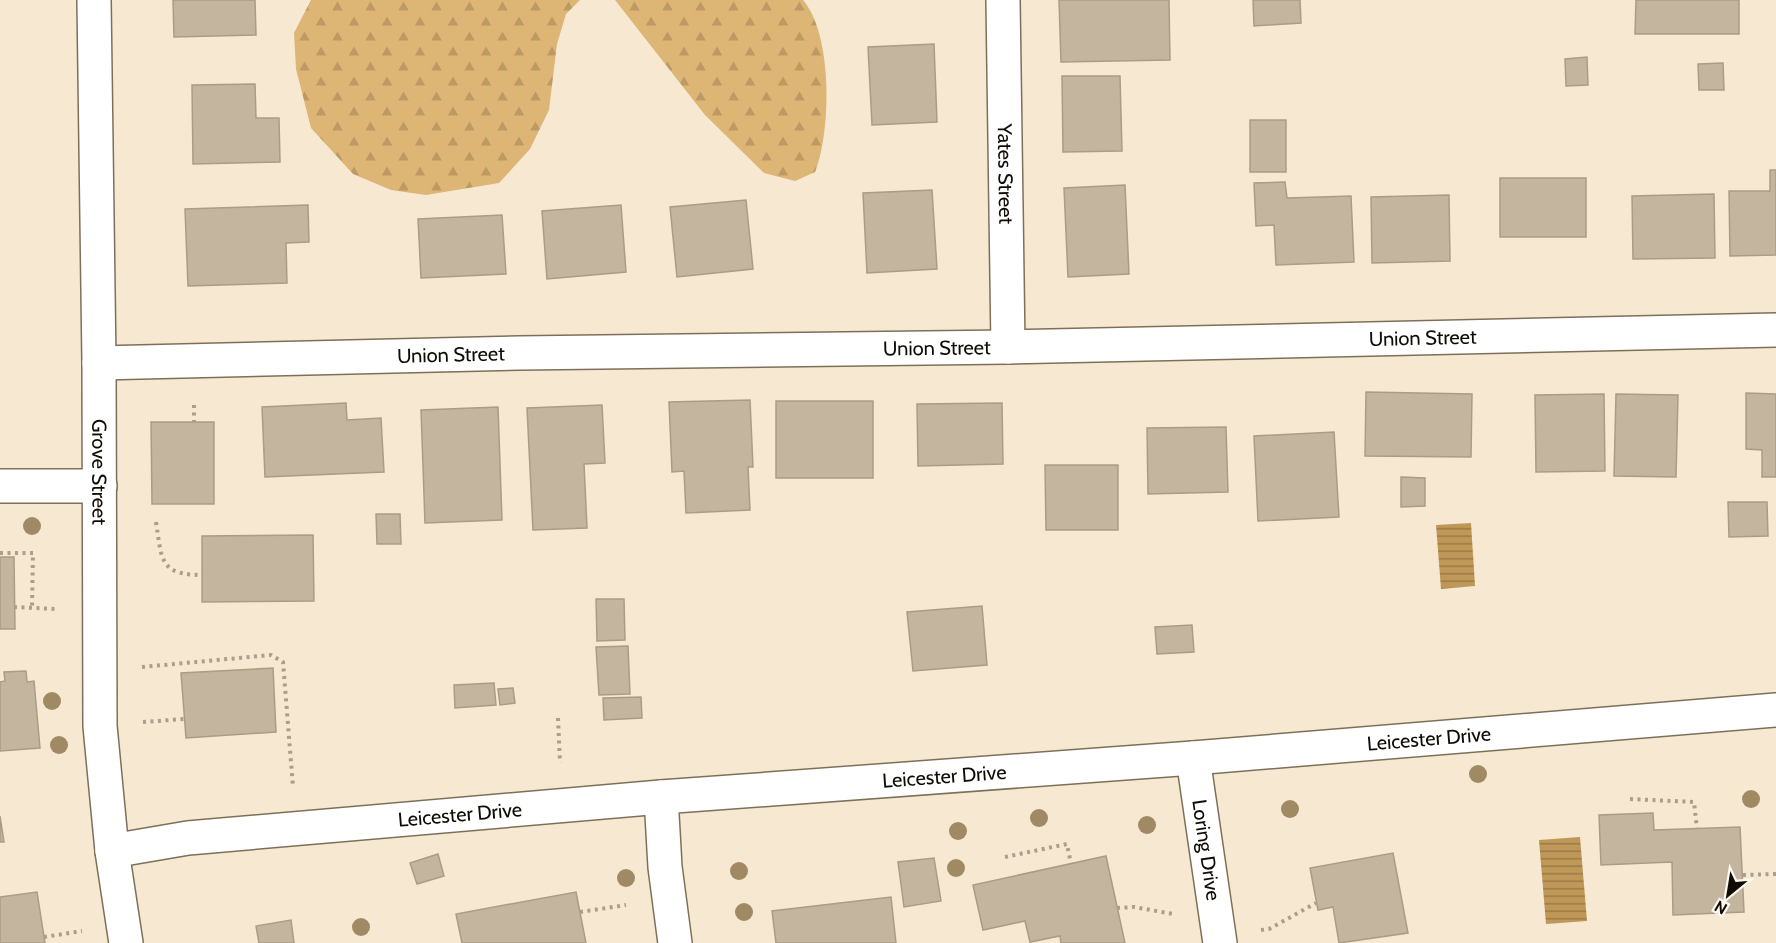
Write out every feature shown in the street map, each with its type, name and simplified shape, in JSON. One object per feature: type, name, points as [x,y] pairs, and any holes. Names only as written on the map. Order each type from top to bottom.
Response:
[{"type":"street","name":"Grove Street","points":[[94,0],[99,363],[100,726],[112,851],[126,943]]},
{"type":"street","name":"Yates Street","points":[[1003,0],[1008,347]]},
{"type":"street","name":"Union Street","points":[[99,363],[519,353],[1008,347],[1776,330]]},
{"type":"street","points":[[0,486],[100,486]]},
{"type":"street","name":"Leicester Drive","points":[[112,851],[188,838],[661,797],[1193,758],[1776,710]]},
{"type":"street","name":"Loring Drive","points":[[1193,758],[1219,933]]},
{"type":"street","points":[[661,797],[665,867],[675,943]]},
{"type":"path","points":[[156,522],[166,566],[183,575],[202,575]]},
{"type":"path","points":[[0,553],[33,553],[32,608]]},
{"type":"path","points":[[100,670],[271,655],[283,662],[296,829]]},
{"type":"path","points":[[1630,799],[1694,802],[1698,829]]},
{"type":"path","points":[[1005,857],[1067,844],[1071,864]]},
{"type":"path","points":[[1743,875],[1776,873]]},
{"type":"path","points":[[1117,908],[1134,907],[1219,933],[1269,929],[1316,903]]},
{"type":"green space","points":[[311,0],[580,0],[566,14],[557,44],[549,110],[530,149],[499,183],[426,195],[391,190],[353,174],[311,128],[296,69],[294,33]]},
{"type":"green space","points":[[615,0],[803,0],[813,16],[820,36],[826,84],[824,133],[815,172],[795,181],[764,173],[705,115]]},
{"type":"shaded area","points":[[1471,523],[1475,586],[1441,589],[1436,525]]},
{"type":"shaded area","points":[[1580,837],[1587,921],[1546,924],[1539,840]]},
{"type":"building","points":[[173,0],[255,0],[256,35],[174,37]]},
{"type":"building","points":[[1059,0],[1169,0],[1170,60],[1061,62]]},
{"type":"building","points":[[1253,0],[1300,0],[1301,23],[1254,26]]},
{"type":"building","points":[[1636,0],[1739,0],[1739,34],[1635,34]]},
{"type":"building","points":[[934,44],[937,122],[872,125],[868,47]]},
{"type":"building","points":[[1587,57],[1588,85],[1566,86],[1565,59]]},
{"type":"building","points":[[1723,63],[1724,90],[1699,90],[1698,64]]},
{"type":"building","points":[[1062,76],[1120,76],[1122,151],[1063,152]]},
{"type":"building","points":[[255,84],[256,118],[279,118],[280,162],[193,164],[192,85]]},
{"type":"building","points":[[1250,120],[1286,120],[1286,172],[1250,172]]},
{"type":"building","points":[[1770,170],[1776,170],[1776,255],[1730,256],[1729,191],[1770,191]]},
{"type":"building","points":[[1500,178],[1586,178],[1586,237],[1500,237]]},
{"type":"building","points":[[1285,182],[1287,198],[1351,196],[1354,262],[1276,265],[1274,225],[1256,226],[1254,183]]},
{"type":"building","points":[[1125,185],[1129,274],[1068,277],[1064,188]]},
{"type":"building","points":[[932,190],[937,269],[867,273],[863,193]]},
{"type":"building","points":[[1714,194],[1715,258],[1633,259],[1632,196]]},
{"type":"building","points":[[1449,195],[1450,261],[1372,263],[1371,197]]},
{"type":"building","points":[[746,200],[753,269],[677,277],[670,207]]},
{"type":"building","points":[[308,205],[309,242],[286,243],[287,283],[188,286],[185,209]]},
{"type":"building","points":[[621,205],[626,272],[547,279],[542,211]]},
{"type":"building","points":[[502,215],[506,274],[421,278],[418,219]]},
{"type":"building","points":[[1366,392],[1472,394],[1471,457],[1365,456]]},
{"type":"building","points":[[1746,393],[1776,394],[1776,477],[1762,477],[1762,450],[1746,449]]},
{"type":"building","points":[[1604,394],[1605,471],[1536,472],[1535,395]]},
{"type":"building","points":[[1616,394],[1678,395],[1676,477],[1614,476]]},
{"type":"building","points":[[750,400],[753,467],[748,467],[750,510],[686,513],[684,471],[672,472],[669,402]]},
{"type":"building","points":[[776,401],[873,401],[873,478],[776,478]]},
{"type":"building","points":[[346,403],[347,420],[381,418],[384,472],[265,477],[262,407]]},
{"type":"building","points":[[1002,403],[1003,464],[918,466],[917,404]]},
{"type":"building","points":[[602,405],[605,463],[584,464],[587,528],[533,530],[527,408]]},
{"type":"building","points":[[498,407],[502,520],[425,523],[421,410]]},
{"type":"building","points":[[151,422],[214,422],[214,504],[152,504]]},
{"type":"building","points":[[1226,427],[1228,492],[1148,494],[1147,428]]},
{"type":"building","points":[[1334,432],[1339,517],[1258,521],[1254,436]]},
{"type":"building","points":[[1045,465],[1118,465],[1118,530],[1046,530]]},
{"type":"building","points":[[1401,477],[1425,478],[1425,506],[1401,507]]},
{"type":"building","points":[[1728,502],[1767,502],[1768,536],[1729,537]]},
{"type":"building","points":[[376,514],[400,514],[401,544],[377,544]]},
{"type":"building","points":[[313,535],[314,601],[202,602],[202,536]]},
{"type":"building","points":[[0,557],[14,557],[15,629],[0,629]]},
{"type":"building","points":[[596,599],[624,599],[625,640],[597,641]]},
{"type":"building","points":[[982,606],[987,665],[913,671],[907,612]]},
{"type":"building","points":[[1192,625],[1194,652],[1157,654],[1155,627]]},
{"type":"building","points":[[628,646],[630,694],[599,695],[596,647]]},
{"type":"building","points":[[273,668],[276,732],[186,738],[181,673]]},
{"type":"building","points":[[26,671],[27,682],[34,681],[40,748],[0,751],[0,682],[5,681],[4,672]]},
{"type":"building","points":[[494,683],[496,705],[455,708],[454,685]]},
{"type":"building","points":[[513,688],[515,703],[500,705],[498,689]]},
{"type":"building","points":[[641,697],[642,718],[604,720],[603,698]]},
{"type":"building","points":[[1653,813],[1654,830],[1740,827],[1744,912],[1673,915],[1672,862],[1601,865],[1599,815]]},
{"type":"building","points":[[0,816],[4,842],[0,842]]},
{"type":"building","points":[[1393,853],[1408,933],[1339,943],[1333,907],[1318,910],[1310,868]]},
{"type":"building","points":[[438,854],[444,876],[417,884],[410,863]]},
{"type":"building","points":[[1106,856],[1125,943],[1061,943],[1060,936],[1030,942],[1025,921],[983,930],[973,885]]},
{"type":"building","points":[[934,858],[941,901],[904,907],[898,862]]},
{"type":"building","points":[[37,892],[45,943],[0,943],[0,897]]},
{"type":"building","points":[[576,892],[586,943],[462,943],[456,914]]},
{"type":"building","points":[[891,897],[896,943],[776,943],[772,911]]},
{"type":"building","points":[[291,920],[294,943],[259,943],[256,926]]}]
